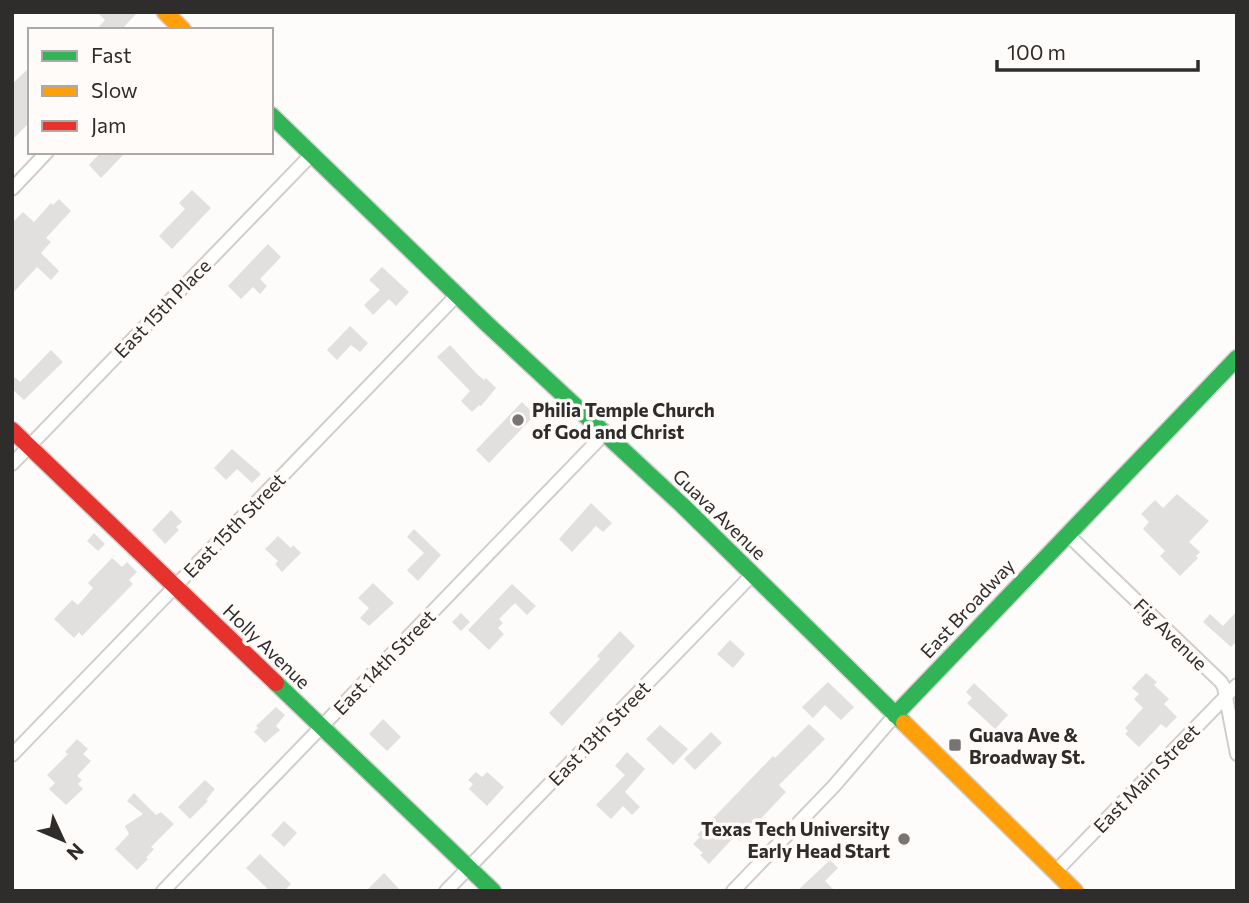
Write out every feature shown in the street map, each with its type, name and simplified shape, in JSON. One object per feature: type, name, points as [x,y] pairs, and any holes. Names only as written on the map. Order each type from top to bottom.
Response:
[{"type":"street","name":"Guava Avenue","points":[[273,117],[457,295],[605,433],[1075,891]]},
{"type":"street","name":"East 15th Place","points":[[12,464],[312,153]]},
{"type":"street","points":[[12,189],[45,154]]},
{"type":"street","name":"East 15th Street","points":[[12,755],[457,295]]},
{"type":"street","name":"East Broadway","points":[[733,891],[834,786],[895,715],[1237,358]]},
{"type":"street","name":"Holly Avenue","points":[[12,430],[493,891]]},
{"type":"street","name":"East 14th Street","points":[[163,891],[605,433]]},
{"type":"street","name":"Fig Avenue","points":[[1067,534],[1221,682],[1237,754]]},
{"type":"street","name":"East 13th Street","points":[[446,891],[752,575]]},
{"type":"street","name":"East Main Street","points":[[1055,872],[1237,685]]},
{"type":"building","points":[[97,12],[138,12],[123,28],[98,28],[105,20]]},
{"type":"building","points":[[28,69],[28,124],[12,140],[12,84]]},
{"type":"building","points":[[99,154],[124,154],[101,178],[89,165]]},
{"type":"building","points":[[192,190],[211,208],[172,249],[159,236],[185,209],[179,203]]},
{"type":"building","points":[[59,199],[71,211],[46,238],[51,242],[41,253],[59,271],[51,280],[37,267],[12,294],[12,223],[23,212],[34,222],[51,203],[53,205]]},
{"type":"building","points":[[268,244],[281,257],[260,279],[267,286],[260,294],[253,287],[241,299],[228,286]]},
{"type":"building","points":[[382,267],[409,292],[396,306],[389,299],[373,315],[364,305],[380,290],[369,280]]},
{"type":"building","points":[[350,326],[368,343],[360,352],[351,345],[337,360],[327,350]]},
{"type":"building","points":[[450,345],[477,374],[484,380],[486,378],[496,388],[481,406],[472,412],[461,401],[470,391],[437,357]]},
{"type":"building","points":[[51,350],[63,362],[24,400],[12,389],[12,375],[20,382]]},
{"type":"building","points":[[522,402],[535,415],[489,463],[476,450]]},
{"type":"building","points":[[232,449],[261,474],[252,483],[237,469],[226,480],[214,468]]},
{"type":"building","points":[[1177,494],[1209,521],[1189,542],[1200,552],[1196,556],[1198,558],[1180,576],[1160,556],[1165,551],[1143,529],[1149,522],[1141,514],[1155,500],[1163,508]]},
{"type":"building","points":[[591,503],[612,523],[603,532],[596,526],[572,552],[559,539]]},
{"type":"building","points":[[171,510],[182,522],[176,527],[179,530],[165,544],[152,530]]},
{"type":"building","points":[[414,529],[441,555],[418,581],[407,570],[424,553],[407,537]]},
{"type":"building","points":[[94,533],[105,544],[98,551],[87,541]]},
{"type":"building","points":[[278,536],[301,553],[282,572],[275,564],[278,561],[265,549]]},
{"type":"building","points":[[112,558],[122,567],[127,562],[137,572],[129,580],[133,584],[82,636],[79,632],[74,638],[54,619],[72,600],[78,605],[93,588],[88,583]]},
{"type":"building","points":[[373,583],[394,603],[369,626],[360,618],[369,608],[358,598]]},
{"type":"building","points":[[512,584],[536,606],[527,615],[515,603],[499,619],[503,623],[498,628],[504,634],[489,650],[468,630]]},
{"type":"building","points":[[1237,611],[1237,641],[1231,647],[1203,622],[1210,614],[1223,626]]},
{"type":"building","points":[[461,613],[470,622],[461,631],[452,622]]},
{"type":"building","points":[[620,631],[635,646],[562,726],[549,713],[600,659],[597,656]]},
{"type":"building","points":[[730,640],[745,654],[733,668],[717,654]]},
{"type":"building","points":[[1146,673],[1157,682],[1154,685],[1169,699],[1164,704],[1177,717],[1166,728],[1161,724],[1139,747],[1125,734],[1128,731],[1125,728],[1143,708],[1134,699],[1139,694],[1132,688]]},
{"type":"building","points":[[828,682],[854,707],[841,720],[825,705],[813,718],[802,707]]},
{"type":"building","points":[[974,683],[1008,715],[995,729],[967,703],[972,698],[966,692]]},
{"type":"building","points":[[276,707],[285,715],[276,726],[280,730],[265,743],[254,732],[258,728],[256,726]]},
{"type":"building","points":[[383,719],[401,737],[387,751],[369,734]]},
{"type":"building","points":[[809,724],[825,739],[779,785],[786,792],[740,841],[735,836],[709,864],[700,855],[703,853],[693,844],[700,837],[697,835],[773,756],[775,758]]},
{"type":"building","points":[[660,725],[688,749],[673,765],[646,739]]},
{"type":"building","points":[[711,732],[722,743],[695,770],[684,759]]},
{"type":"building","points":[[77,739],[88,749],[83,754],[91,761],[77,776],[82,780],[78,784],[83,789],[66,805],[49,789],[55,783],[47,775],[68,754],[65,752]]},
{"type":"building","points":[[627,752],[645,769],[625,792],[640,807],[632,815],[623,806],[611,819],[596,805],[625,775],[615,766]]},
{"type":"building","points":[[476,772],[482,777],[487,772],[504,787],[487,806],[469,789],[473,784],[468,780]]},
{"type":"building","points":[[205,780],[215,789],[206,800],[208,801],[190,819],[178,807]]},
{"type":"building","points":[[134,793],[156,815],[161,812],[174,824],[151,847],[154,849],[146,858],[148,859],[137,870],[115,849],[129,834],[125,826],[143,814],[127,801]]},
{"type":"building","points":[[284,821],[297,833],[284,847],[271,835]]},
{"type":"building","points":[[260,854],[291,884],[284,891],[270,891],[246,868]]},
{"type":"building","points":[[830,860],[838,868],[825,881],[835,891],[797,891]]},
{"type":"building","points":[[384,873],[401,891],[366,891]]},
{"type":"traffic: fast","points":[[273,117],[487,324],[682,505],[904,723]]},
{"type":"traffic: fast","points":[[895,715],[1237,358]]},
{"type":"traffic: fast","points":[[276,683],[493,891]]},
{"type":"traffic: slow","points":[[165,12],[181,28]]},
{"type":"traffic: slow","points":[[904,723],[1075,891]]},
{"type":"traffic: jam","points":[[12,430],[276,683]]},
{"type":"place","name":"Philia Temple Church of God and Christ","points":[[518,420]]},
{"type":"place","name":"Guava Ave & Broadway St.","points":[[955,745]]},
{"type":"place","name":"Texas Tech University Early Head Start","points":[[904,839]]}]
